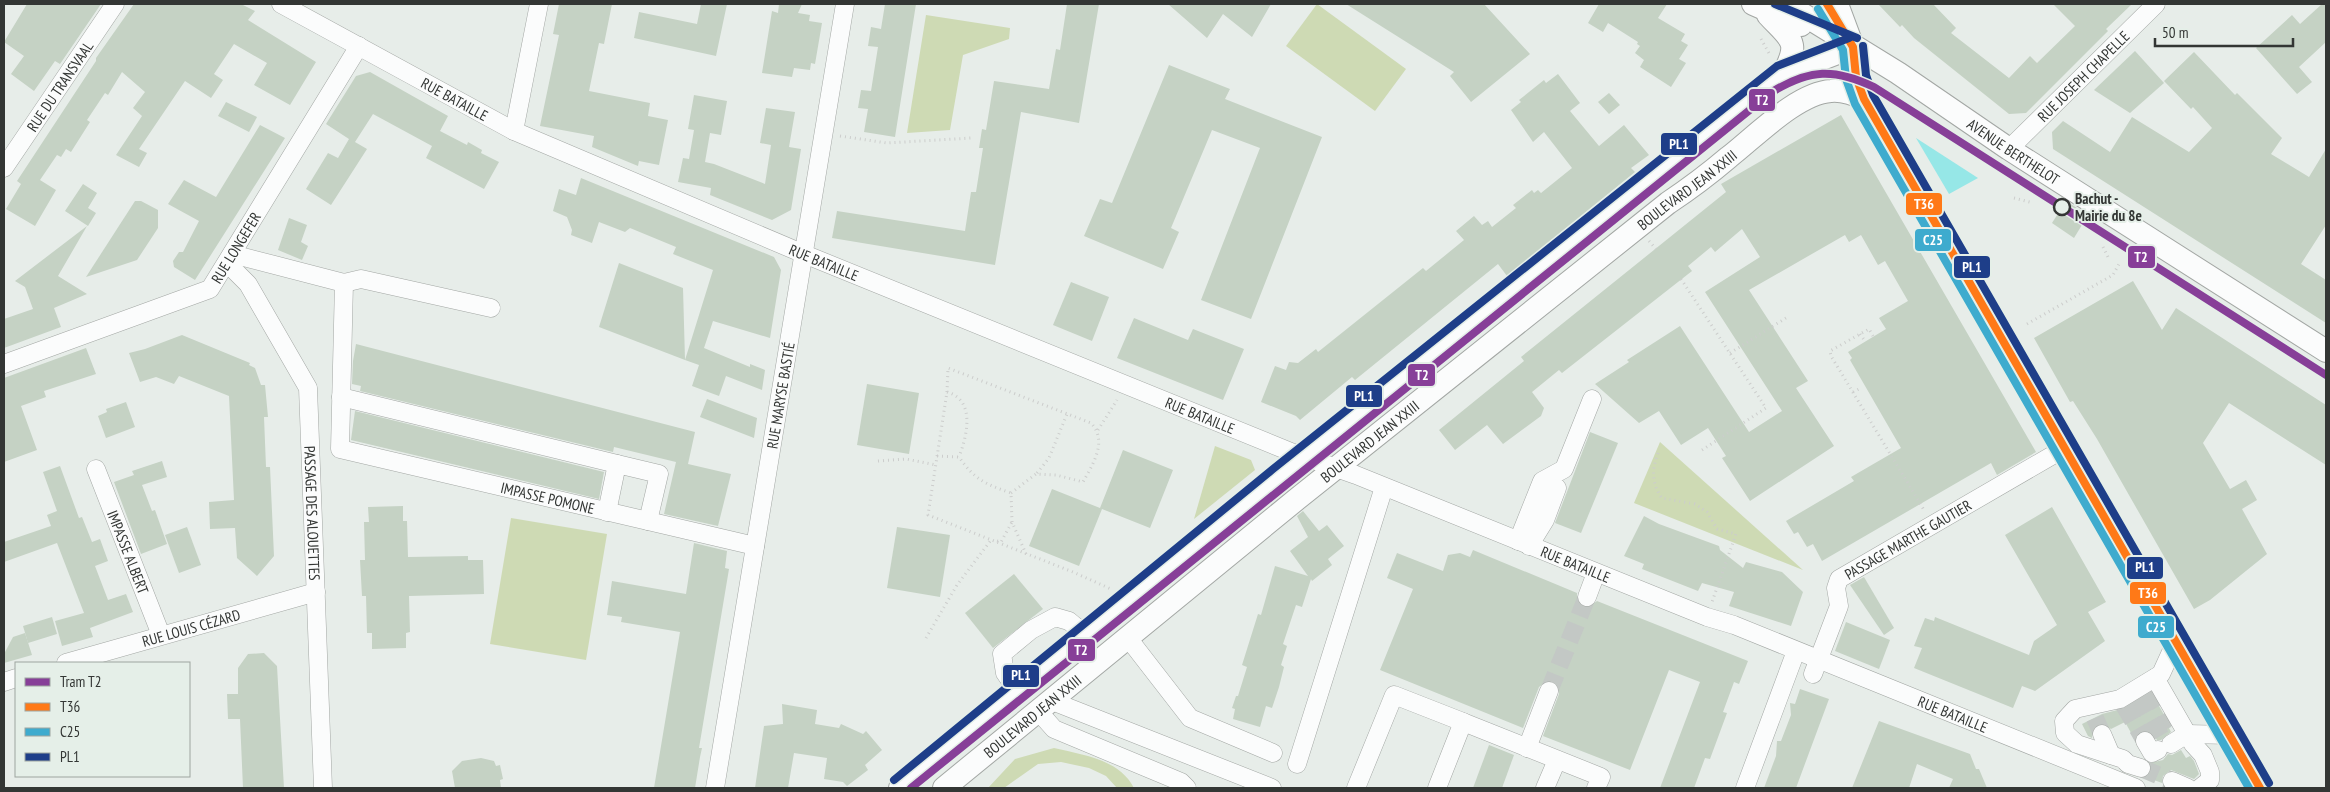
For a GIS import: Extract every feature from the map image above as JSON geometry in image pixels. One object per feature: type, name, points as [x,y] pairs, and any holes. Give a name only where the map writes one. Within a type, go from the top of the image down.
[{"type":"main road","points":[[1786,4],[1853,47]]},
{"type":"main road","points":[[1827,4],[1853,47]]},
{"type":"main road","points":[[1837,4],[1853,47],[1856,77],[1864,99],[2177,639],[2260,788]]},
{"type":"main road","points":[[1758,7],[1853,47]]},
{"type":"main road","name":"BOULEVARD JEAN XXIII","points":[[900,788],[1087,636],[1777,65],[1793,56],[1794,47],[1790,38],[1758,7]]},
{"type":"main road","name":"BOULEVARD JEAN XXIII","points":[[1777,65],[1853,47]]},
{"type":"main road","name":"BOULEVARD JEAN XXIII","points":[[944,788],[1336,468],[1668,203],[1695,185],[1801,101],[1853,47]]},
{"type":"main road","name":"AVENUE BERTHELOT","points":[[1853,47],[1898,73],[2009,148],[2326,351]]},
{"type":"main road","name":"BOULEVARD JEAN XXIII","points":[[1801,101],[1830,91],[1850,92],[1864,99]]},
{"type":"street","name":"RUE DU TRANSVAAL","points":[[4,168],[115,4]]},
{"type":"street","points":[[514,131],[539,4]]},
{"type":"street","name":"RUE MARYSE BASTIÉ","points":[[715,788],[845,4]]},
{"type":"street","name":"RUE JOSEPH CHAPELLE","points":[[2009,148],[2156,4]]},
{"type":"street","name":"RUE BATAILLE","points":[[288,6],[514,131],[804,254],[1523,544],[1707,617],[1734,625],[1796,651],[1816,667],[2129,785]]},
{"type":"street","name":"RUE LONGEFER","points":[[4,364],[210,289],[359,46]]},
{"type":"street","points":[[229,258],[344,284],[361,279],[491,308]]},
{"type":"street","name":"PASSAGE DES ALOUETTES","points":[[229,258],[248,284],[308,388],[323,788]]},
{"type":"street","points":[[344,284],[342,397],[659,474],[648,521]]},
{"type":"street","name":"IMPASSE POMONE","points":[[342,397],[340,449],[755,546]]},
{"type":"street","points":[[1523,544],[1542,482],[1564,469],[1592,399]]},
{"type":"street","name":"PASSAGE MARTHE GAUTIER","points":[[1816,667],[1839,606],[1836,588],[1839,579],[2065,448]]},
{"type":"street","points":[[607,512],[617,464]]},
{"type":"street","name":"IMPASSE ALBERT","points":[[96,469],[161,635]]},
{"type":"street","points":[[1297,764],[1384,487]]},
{"type":"street","points":[[1523,544],[1545,520],[1557,488]]},
{"type":"street","points":[[1586,597],[1596,572]]},
{"type":"street","name":"RUE LOUIS CÉZARD","points":[[69,662],[316,592]]},
{"type":"street","points":[[1018,692],[1004,673],[1002,654],[1031,630],[1055,617],[1069,621],[1087,636]]},
{"type":"street","points":[[1128,638],[1190,718],[1273,753]]},
{"type":"street","points":[[2095,719],[2138,692],[2161,674],[2177,639]]},
{"type":"street","points":[[1745,788],[1796,651]]},
{"type":"street","points":[[1527,748],[1549,691]]},
{"type":"street","points":[[2138,692],[2169,739],[2203,756],[2210,772],[2210,780],[2200,788]]},
{"type":"street","points":[[1356,788],[1394,695],[1601,777],[1596,788]]},
{"type":"street","points":[[1046,706],[1054,729],[1181,782],[1187,788]]},
{"type":"street","points":[[1046,706],[1272,788]]},
{"type":"street","points":[[2111,755],[2095,719],[2075,708],[2064,721],[2065,733],[2077,744],[2123,759],[2134,766],[2129,785]]},
{"type":"street","points":[[1437,788],[1463,722]]},
{"type":"street","points":[[2169,739],[2230,735]]},
{"type":"street","points":[[1546,788],[1557,760]]},
{"type":"path","points":[[1758,34],[1777,65]]},
{"type":"path","points":[[824,133],[887,143],[971,138]]},
{"type":"path","points":[[2014,198],[2033,203]]},
{"type":"path","points":[[2103,247],[2108,257]]},
{"type":"path","points":[[2027,324],[2112,275],[2119,264]]},
{"type":"path","points":[[1680,279],[1766,408],[1698,452]]},
{"type":"path","points":[[1730,353],[1786,318]]},
{"type":"path","points":[[1873,336],[1869,329],[1830,351],[1932,524]]},
{"type":"path","points":[[1860,334],[1865,341]]},
{"type":"path","points":[[1036,474],[1056,475],[1083,482],[1094,462],[1100,444],[1098,430],[1091,423],[948,368],[947,392],[928,515],[1106,586],[1129,601]]},
{"type":"path","points":[[1098,430],[1116,402],[1124,383]]},
{"type":"path","points":[[1853,392],[1861,388]]},
{"type":"path","points":[[947,392],[955,394],[962,402],[967,417],[964,443],[959,457]]},
{"type":"path","points":[[1011,493],[1036,474],[1049,458],[1067,414]]},
{"type":"path","points":[[1658,453],[1652,469],[1657,492],[1662,498],[1695,504],[1707,512],[1717,529],[1736,534],[1707,617]]},
{"type":"path","points":[[937,456],[959,457]]},
{"type":"path","points":[[959,457],[971,474],[990,486],[1011,493]]},
{"type":"path","points":[[878,461],[906,460],[936,465]]},
{"type":"path","points":[[1011,493],[1012,522],[1026,554]]},
{"type":"path","points":[[990,540],[1001,542],[1012,522]]},
{"type":"path","points":[[926,638],[957,585],[990,540]]},
{"type":"green space","points":[[1317,4],[1406,69],[1375,111],[1286,46]]},
{"type":"green space","points":[[926,15],[1010,28],[1009,39],[963,55],[950,130],[907,133]]},
{"type":"green space","points":[[1660,442],[1803,570],[1634,503]]},
{"type":"green space","points":[[1215,446],[1251,460],[1255,470],[1194,519]]},
{"type":"green space","points":[[511,518],[607,534],[586,660],[490,644]]},
{"type":"green space","points":[[1054,748],[1088,756],[1110,764],[1127,778],[1134,788],[1117,788],[1106,776],[1089,768],[1061,762],[1038,764],[1004,788],[988,788],[1015,759]]},
{"type":"water","points":[[1916,138],[1978,178],[1949,194]]},
{"type":"building","points":[[27,4],[101,4],[60,64],[55,61],[34,91],[11,74],[24,56],[4,42]]},
{"type":"building","points":[[134,4],[241,4],[255,11],[248,20],[316,62],[290,105],[254,85],[267,63],[234,44],[214,74],[223,80],[211,98],[185,81],[139,149],[147,153],[139,167],[116,155],[142,116],[133,108],[145,92],[122,72],[108,95],[105,93],[87,120],[90,122],[71,152],[66,149],[61,157],[57,155],[40,180],[56,190],[35,226],[6,209],[21,184],[17,181],[96,61],[96,58]]},
{"type":"building","points":[[559,4],[612,4],[604,44],[599,43],[589,91],[650,103],[648,116],[668,120],[659,165],[639,161],[638,166],[592,147],[594,136],[540,126],[559,35],[553,34]]},
{"type":"building","points":[[701,4],[727,4],[716,56],[634,38],[639,12],[697,24]]},
{"type":"building","points":[[779,4],[802,4],[798,13],[810,15],[809,21],[822,23],[815,64],[811,63],[810,70],[794,68],[792,77],[762,73],[772,11],[778,13]]},
{"type":"building","points":[[885,4],[916,4],[895,137],[864,132],[868,109],[858,108],[861,90],[871,91],[878,47],[868,46],[871,27],[881,29]]},
{"type":"building","points":[[1067,4],[1099,4],[1079,123],[1021,112],[995,265],[832,238],[837,211],[965,231],[971,192],[976,192],[983,148],[979,148],[982,129],[986,130],[994,81],[1049,89],[1056,49],[1060,50]]},
{"type":"building","points":[[1168,4],[1271,4],[1252,37],[1223,14],[1207,38]]},
{"type":"building","points":[[1346,4],[1484,4],[1530,54],[1471,102],[1450,76],[1454,72]]},
{"type":"building","points":[[1599,4],[1667,4],[1658,18],[1685,34],[1681,41],[1688,45],[1679,59],[1686,63],[1671,87],[1640,67],[1644,60],[1635,53],[1640,46],[1637,44],[1638,42],[1608,23],[1603,32],[1588,23]]},
{"type":"building","points":[[1878,4],[1933,4],[1956,28],[1951,33],[2009,78],[2030,56],[2037,63],[2075,26],[2053,4],[2132,4],[2106,29],[2108,31],[2026,113],[2009,114],[1914,38],[1902,25],[1900,27]]},
{"type":"building","points":[[2322,4],[2326,4],[2326,42],[2299,67],[2312,82],[2297,94],[2256,48],[2292,15],[2300,24]]},
{"type":"building","points":[[2135,51],[2164,83],[2130,113],[2094,90]]},
{"type":"building","points":[[2194,52],[2235,95],[2237,93],[2282,138],[2271,154],[2309,177],[2326,149],[2326,225],[2301,264],[2326,280],[2326,323],[2053,149],[2052,132],[2063,121],[2110,152],[2132,117],[2189,152],[2212,128],[2193,107],[2191,109],[2164,81]]},
{"type":"building","points":[[1169,65],[1230,89],[1225,99],[1322,137],[1251,319],[1201,300],[1260,148],[1212,130],[1171,228],[1179,232],[1163,269],[1084,236],[1100,199],[1112,203]]},
{"type":"building","points":[[370,72],[448,116],[440,131],[467,145],[468,142],[482,150],[481,153],[499,162],[484,189],[426,158],[432,146],[373,114],[355,142],[367,149],[331,205],[306,189],[328,153],[338,158],[349,139],[326,124],[356,76]]},
{"type":"building","points":[[1558,74],[1580,103],[1570,111],[1599,146],[1624,125],[1649,155],[1631,168],[1635,172],[1507,276],[1498,264],[1355,380],[1352,377],[1300,420],[1296,416],[1261,402],[1275,366],[1286,370],[1289,362],[1298,363],[1316,349],[1318,352],[1423,268],[1426,271],[1464,240],[1456,231],[1474,216],[1482,225],[1488,221],[1492,227],[1516,208],[1513,205],[1532,190],[1534,193],[1538,190],[1541,193],[1572,168],[1544,132],[1533,142],[1511,110],[1521,102],[1519,100],[1544,80],[1546,83]]},
{"type":"building","points":[[1609,93],[1620,105],[1609,114],[1598,102]]},
{"type":"building","points":[[694,95],[727,101],[721,135],[710,133],[705,162],[765,184],[771,145],[760,143],[766,108],[795,112],[789,147],[801,149],[791,210],[772,220],[710,195],[711,188],[678,182],[683,158],[689,159],[694,130],[688,129]]},
{"type":"building","points":[[226,102],[257,117],[249,132],[218,116]]},
{"type":"building","points":[[1841,115],[2036,452],[1997,475],[1991,463],[1822,561],[1813,544],[1807,547],[1798,532],[1794,534],[1786,521],[1854,481],[1851,477],[1901,448],[1850,360],[1852,358],[1848,352],[1886,329],[1879,318],[1908,301],[1885,261],[1878,265],[1861,235],[1849,242],[1845,235],[1749,290],[1808,381],[1796,388],[1834,446],[1750,501],[1722,458],[1726,456],[1708,428],[1681,445],[1659,411],[1639,423],[1595,384],[1629,362],[1627,360],[1680,326],[1749,432],[1782,411],[1705,292],[1760,257],[1742,229],[1715,252],[1711,247],[1688,266],[1692,271],[1562,373],[1559,370],[1532,392],[1544,408],[1541,416],[1503,444],[1487,425],[1455,450],[1439,430],[1524,361],[1521,357],[1726,192],[1721,184]]},
{"type":"building","points":[[260,125],[285,138],[195,280],[174,267],[173,261],[179,252],[183,252],[199,221],[168,204],[184,180],[216,197]]},
{"type":"building","points":[[581,178],[774,257],[781,270],[770,338],[713,321],[704,348],[750,367],[750,364],[765,370],[762,390],[726,376],[719,396],[692,386],[699,365],[685,360],[713,270],[673,254],[676,247],[630,228],[625,232],[599,222],[592,243],[571,235],[572,230],[567,217],[553,211],[559,189],[576,195]]},
{"type":"building","points":[[83,184],[97,193],[88,208],[96,213],[88,226],[65,211]]},
{"type":"building","points":[[135,201],[141,201],[158,210],[158,228],[137,260],[86,277]]},
{"type":"building","points":[[2066,201],[2088,215],[2074,238],[2052,223]]},
{"type":"building","points":[[289,218],[307,225],[301,242],[308,246],[302,260],[278,250]]},
{"type":"building","points":[[87,226],[58,276],[87,294],[54,308],[61,327],[4,348],[4,319],[33,309],[25,287],[15,281]]},
{"type":"building","points":[[619,263],[683,288],[685,360],[599,327]]},
{"type":"building","points":[[2133,281],[2162,330],[2176,308],[2326,405],[2326,465],[2229,403],[2203,443],[2230,489],[2246,480],[2257,500],[2242,509],[2267,554],[2210,600],[2194,609],[2097,439],[2073,401],[2070,402],[2034,338]]},
{"type":"building","points":[[1071,282],[1109,297],[1092,341],[1053,325]]},
{"type":"building","points":[[1134,318],[1188,340],[1193,329],[1244,349],[1223,400],[1117,358]]},
{"type":"building","points":[[182,335],[250,363],[249,365],[255,368],[261,385],[265,385],[268,417],[264,417],[266,467],[270,467],[274,556],[257,576],[237,558],[235,528],[210,529],[209,502],[234,500],[229,396],[179,376],[174,384],[156,377],[140,382],[129,353]]},
{"type":"building","points":[[356,344],[695,432],[688,464],[731,474],[718,526],[664,514],[676,462],[614,447],[613,452],[360,391],[361,386],[352,384]]},
{"type":"building","points":[[86,348],[96,374],[44,391],[46,397],[21,406],[37,450],[4,462],[4,378]]},
{"type":"building","points":[[867,384],[919,393],[909,454],[857,445]]},
{"type":"building","points":[[707,399],[757,418],[754,438],[700,417]]},
{"type":"building","points":[[126,402],[135,427],[106,438],[98,416],[107,412],[106,409]]},
{"type":"building","points":[[355,411],[604,472],[599,499],[351,440]]},
{"type":"building","points":[[1590,432],[1618,443],[1581,533],[1555,523]]},
{"type":"building","points":[[1123,450],[1173,470],[1150,528],[1102,509],[1079,566],[1029,546],[1052,489],[1100,508]]},
{"type":"building","points":[[162,461],[167,477],[142,485],[152,511],[155,510],[167,544],[141,554],[114,482],[134,475],[132,471]]},
{"type":"building","points":[[60,466],[79,518],[82,517],[92,542],[100,539],[108,561],[95,566],[108,600],[126,594],[133,612],[90,628],[93,637],[62,646],[55,621],[84,613],[57,543],[4,562],[4,542],[51,526],[47,515],[57,511],[43,472]]},
{"type":"building","points":[[403,506],[403,521],[407,521],[408,557],[468,556],[468,560],[483,560],[484,594],[409,596],[410,632],[406,633],[406,648],[372,649],[372,633],[367,633],[366,596],[362,596],[360,560],[365,560],[364,522],[369,522],[368,507]]},
{"type":"building","points":[[2052,507],[2106,602],[2088,612],[2105,641],[2035,691],[2022,686],[2013,708],[1914,668],[1922,648],[1914,646],[1925,618],[1934,621],[1935,617],[2029,655],[2034,641],[2057,625],[2005,535]]},
{"type":"building","points":[[1303,511],[1319,531],[1327,525],[1344,546],[1328,559],[1332,565],[1312,581],[1311,579],[1302,607],[1296,605],[1283,644],[1287,646],[1281,665],[1284,667],[1279,687],[1272,708],[1266,706],[1260,727],[1233,719],[1235,709],[1232,708],[1236,696],[1238,696],[1247,667],[1242,665],[1258,614],[1261,615],[1275,566],[1308,576],[1290,551],[1308,537],[1297,516]]},
{"type":"building","points":[[1644,516],[1659,524],[1719,546],[1720,550],[1743,568],[1746,562],[1782,572],[1803,592],[1791,626],[1729,606],[1734,592],[1702,583],[1698,591],[1642,569],[1644,564],[1624,556]]},
{"type":"building","points":[[187,527],[201,565],[179,573],[165,535]]},
{"type":"building","points":[[897,527],[950,535],[940,597],[887,588]]},
{"type":"building","points":[[694,543],[727,551],[725,568],[729,569],[699,748],[702,748],[695,788],[654,788],[680,632],[621,622],[622,617],[607,615],[612,581],[686,594]]},
{"type":"building","points":[[1473,550],[1577,593],[1577,599],[1583,607],[1589,607],[1597,601],[1748,661],[1739,684],[1734,682],[1723,712],[1727,713],[1710,759],[1705,758],[1694,788],[1660,788],[1700,682],[1669,670],[1630,770],[1543,736],[1559,694],[1559,689],[1553,681],[1547,681],[1539,687],[1523,728],[1380,670],[1413,589],[1387,578],[1397,553],[1443,571],[1448,555],[1460,553],[1470,557]]},
{"type":"building","points":[[1014,574],[1043,609],[993,648],[965,613]]},
{"type":"building","points":[[1864,577],[1894,628],[1884,635],[1850,585]]},
{"type":"building","points":[[52,617],[57,634],[28,643],[23,626]]},
{"type":"building","points":[[1846,622],[1890,640],[1879,669],[1835,651]]},
{"type":"building","points":[[25,633],[32,655],[4,663],[4,654],[13,637]]},
{"type":"building","points":[[264,653],[277,666],[284,788],[243,788],[240,719],[228,719],[227,694],[238,694],[238,668],[248,654]]},
{"type":"building","points":[[1800,689],[1829,699],[1796,788],[1764,788],[1776,756],[1777,741],[1781,741],[1791,715],[1790,703],[1795,704]]},
{"type":"building","points":[[2151,692],[2171,727],[2169,728],[2171,732],[2161,740],[2157,740],[2151,732],[2145,730],[2139,732],[2135,740],[2125,722],[2111,729],[2104,724],[2098,724],[2093,728],[2092,738],[2088,736],[2082,724],[2102,714],[2125,708]]},
{"type":"building","points":[[782,704],[817,710],[815,724],[839,728],[841,724],[863,734],[866,731],[882,750],[865,765],[868,770],[847,786],[843,782],[824,779],[827,758],[794,753],[788,788],[755,788],[764,726],[783,724]]},
{"type":"building","points":[[1879,721],[1970,754],[1987,788],[1949,788],[1953,779],[1917,764],[1909,788],[1852,788]]},
{"type":"building","points":[[1489,745],[1514,755],[1502,788],[1473,788]]},
{"type":"building","points":[[2181,750],[2186,758],[2190,756],[2194,761],[2199,774],[2194,779],[2171,770],[2163,776],[2162,783],[2146,777],[2151,771],[2150,763],[2163,760],[2168,754],[2172,755]]},
{"type":"building","points":[[481,758],[494,761],[496,766],[500,765],[503,779],[500,780],[501,788],[455,788],[452,771],[462,761]]},
{"type":"tunnel","points":[[1549,691],[1587,597]]},
{"type":"tunnel","points":[[2151,690],[2172,726]]},
{"type":"tunnel","points":[[2138,697],[2166,746]]},
{"type":"tunnel","points":[[2124,705],[2145,741]]},
{"type":"tunnel","points":[[2095,718],[2102,734]]},
{"type":"tunnel","points":[[2141,768],[2172,781]]},
{"type":"tram line","name":"T2","points":[[911,788],[1772,92],[1786,84],[1810,75],[1834,74],[1874,87],[2326,375]]},
{"type":"transit line","name":"PL1","points":[[1775,4],[1857,38]]},
{"type":"transit line","name":"T36","points":[[1827,4],[1853,47],[1856,77],[1864,99],[2260,788]]},
{"type":"transit line","name":"C25","points":[[1818,9],[1843,50],[1846,79],[1855,104],[2249,788]]},
{"type":"transit line","name":"PL1","points":[[894,780],[1273,469],[1777,66],[1849,38]]},
{"type":"transit line","name":"PL1","points":[[1863,46],[1866,75],[1873,95],[2269,783]]},
{"type":"place","name":"Bachut - Mairie du 8e","points":[[2062,207]]}]
